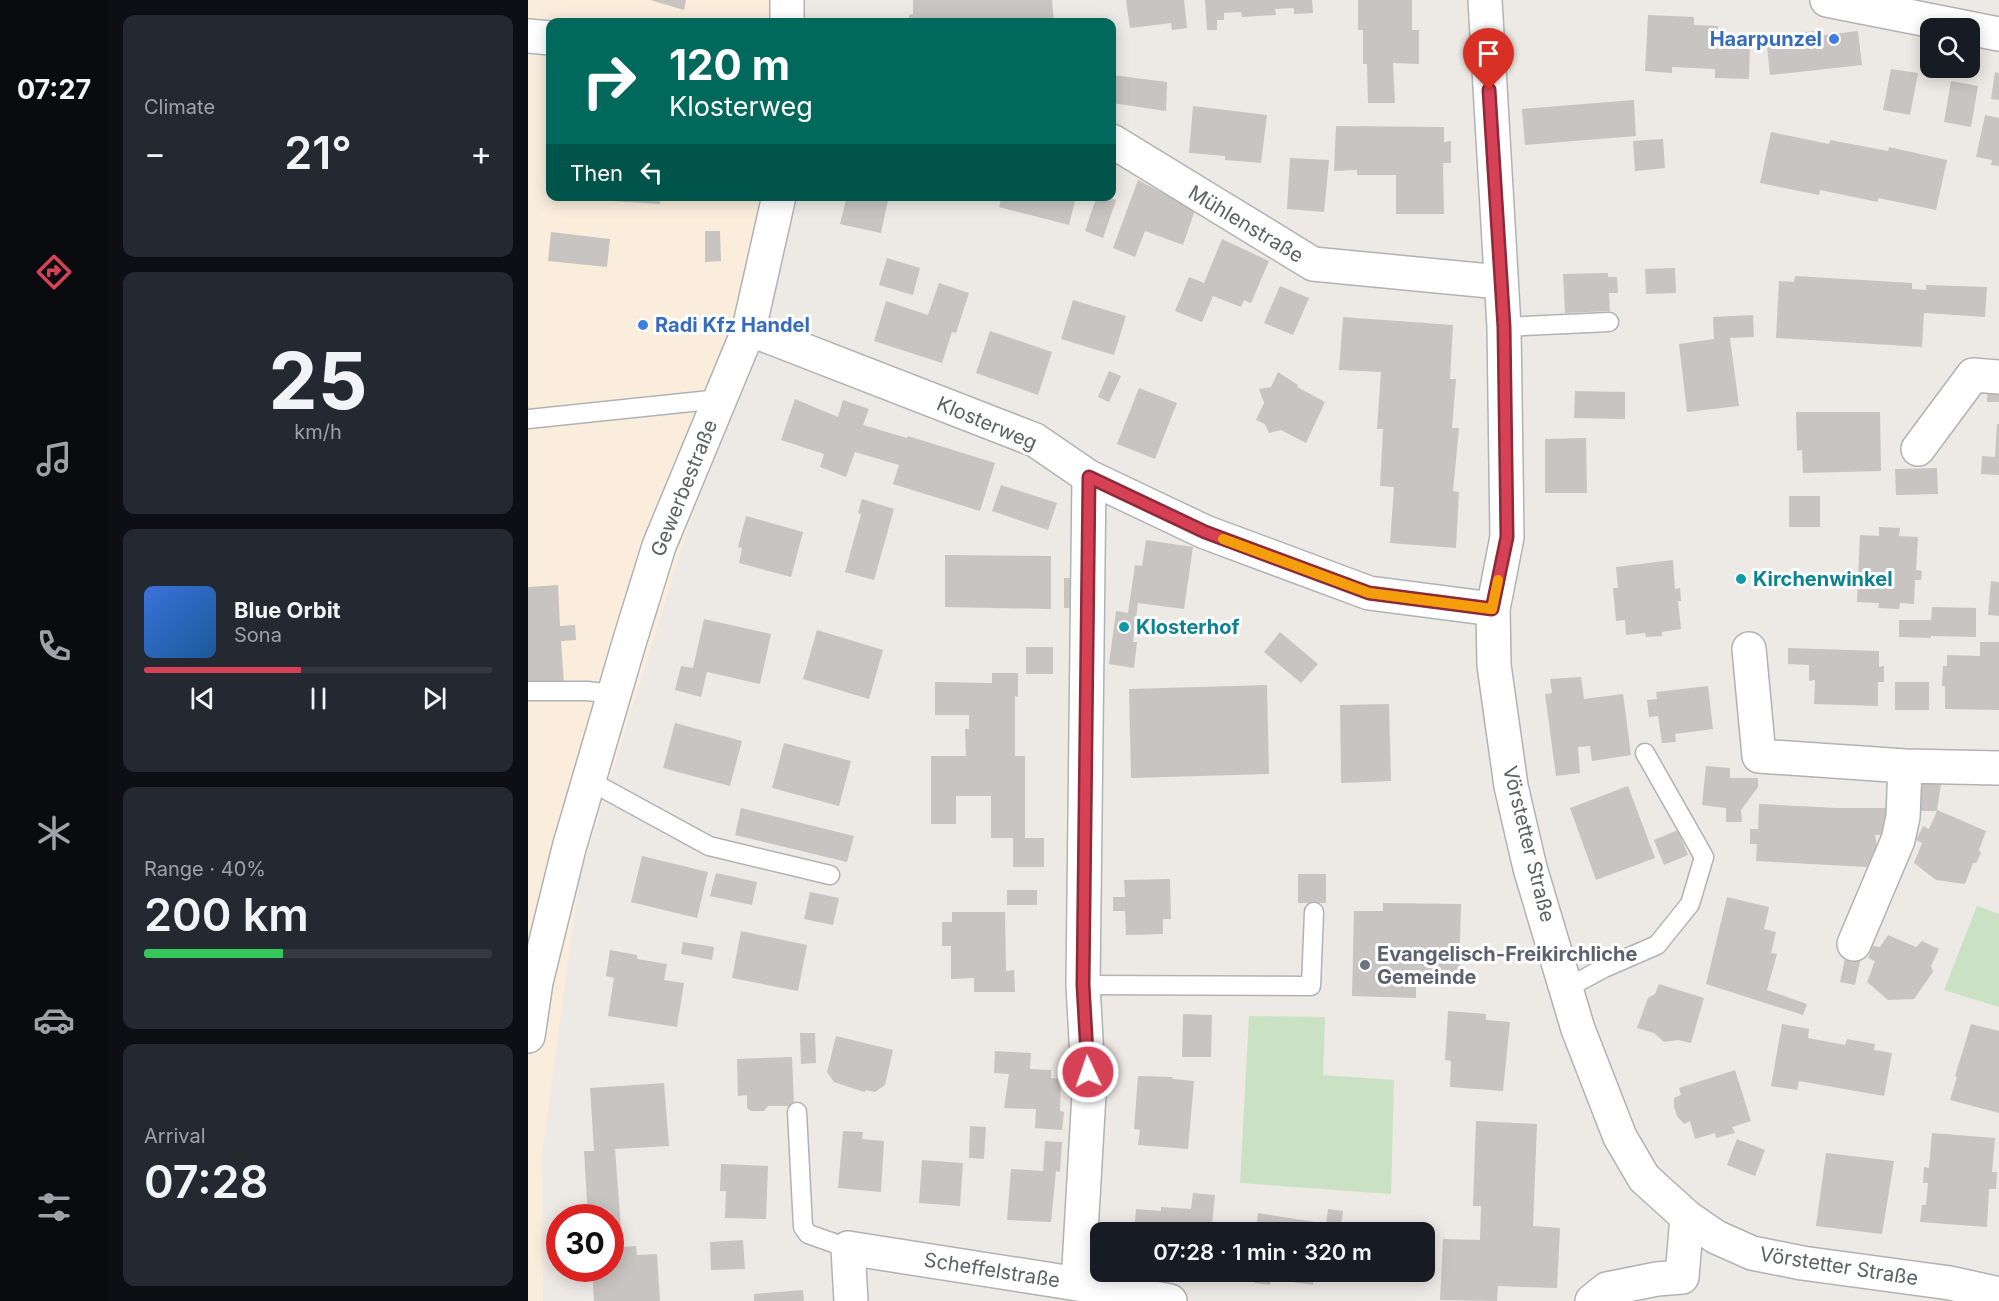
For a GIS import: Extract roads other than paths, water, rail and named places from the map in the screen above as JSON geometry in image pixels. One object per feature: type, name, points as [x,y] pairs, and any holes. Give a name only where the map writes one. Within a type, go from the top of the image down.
[{"type":"street","points":[[787,0],[788,18]]},
{"type":"street","name":"Vörstetter Straße","points":[[1485,0],[1504,327],[1507,537],[1492,609],[1494,665],[1511,786],[1530,868],[1578,1029],[1620,1137],[1644,1178],[1687,1217],[1716,1237],[1752,1253],[1948,1292],[1999,1294]]},
{"type":"street","points":[[1827,0],[1999,34]]},
{"type":"street","points":[[528,36],[546,38]]},
{"type":"street","name":"Mühlenstraße","points":[[1116,143],[1313,264],[1500,282]]},
{"type":"street","name":"Gewerbestraße","points":[[528,1036],[536,982],[569,848],[659,546],[749,329],[778,201]]},
{"type":"street","name":"Klosterweg","points":[[749,329],[1035,440],[1089,477],[1205,532],[1369,593],[1492,609]]},
{"type":"street","points":[[1918,449],[1973,375],[1999,377]]},
{"type":"street","points":[[1078,1284],[1089,1094],[1083,985],[1089,477]]},
{"type":"street","points":[[1749,649],[1759,756],[1905,766],[1999,768]]},
{"type":"street","points":[[1854,944],[1898,840],[1903,817],[1905,766]]},
{"type":"street","points":[[1684,1289],[1687,1217]]},
{"type":"street","points":[[1684,1289],[1716,1237]]},
{"type":"street","points":[[848,1248],[851,1301]]},
{"type":"street","name":"Scheffelstraße","points":[[848,1248],[1078,1284],[1170,1301]]},
{"type":"street","points":[[1592,1301],[1607,1289],[1657,1279],[1684,1289]]},
{"type":"lane","points":[[1504,327],[1609,322]]},
{"type":"lane","points":[[528,419],[720,399]]},
{"type":"lane","points":[[528,691],[587,691],[615,694]]},
{"type":"lane","points":[[1567,988],[1604,968],[1657,945],[1690,904],[1704,857],[1645,753]]},
{"type":"lane","points":[[590,781],[709,846],[830,875]]},
{"type":"lane","points":[[1083,985],[1311,986],[1314,912]]},
{"type":"lane","name":"Scheffelstraße","points":[[798,1112],[803,1227],[808,1234],[848,1248]]},
{"type":"place","name":"Haarpunzel","points":[[1834,39]]},
{"type":"place","name":"Radi Kfz Handel","points":[[643,325]]},
{"type":"place","name":"Kirchenwinkel","points":[[1741,579]]},
{"type":"place","name":"Klosterhof","points":[[1124,627]]},
{"type":"place","name":"Evangelisch-Freikirchliche Gemeinde","points":[[1365,965]]}]
